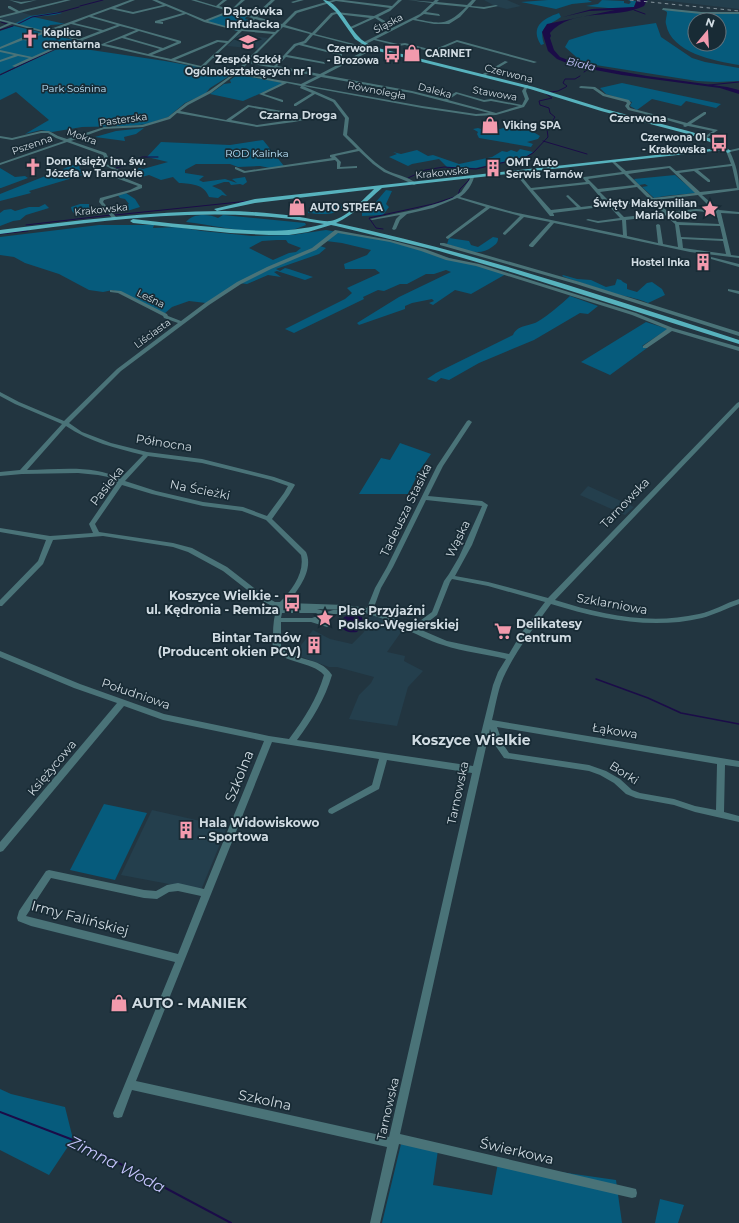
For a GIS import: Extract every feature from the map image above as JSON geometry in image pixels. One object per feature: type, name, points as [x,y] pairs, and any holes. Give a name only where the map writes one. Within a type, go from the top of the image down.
[{"type":"main road","name":"Czerwona","points":[[326,1],[357,40],[372,48],[527,86],[679,130],[705,138],[724,150]]},
{"type":"main road","name":"Krakowska","points":[[0,231],[114,217],[204,211],[221,209],[242,203],[724,150]]},
{"type":"main road","name":"Krakowska","points":[[362,189],[373,193],[393,186]]},
{"type":"main road","name":"Krakowska","points":[[373,193],[383,187]]},
{"type":"main road","points":[[90,221],[126,221],[266,234],[289,233],[319,227],[345,217],[373,193]]},
{"type":"main road","points":[[242,203],[239,206],[240,208],[322,219],[377,231],[546,277],[739,338]]},
{"type":"main road","points":[[204,211],[255,211]]},
{"type":"main road","points":[[174,225],[168,221],[172,216],[210,213]]},
{"type":"main road","points":[[90,221],[210,213],[287,217],[320,221],[365,230],[543,279],[739,342]]},
{"type":"main road","name":"Krakowska","points":[[0,231],[90,221]]},
{"type":"street","points":[[11,0],[21,3],[35,0]]},
{"type":"street","points":[[0,16],[68,0]]},
{"type":"street","points":[[0,50],[29,36],[32,37],[133,0]]},
{"type":"street","points":[[154,0],[205,21],[240,30],[275,33]]},
{"type":"street","points":[[194,0],[203,0]]},
{"type":"street","points":[[194,0],[312,34],[357,46],[372,48]]},
{"type":"street","points":[[216,7],[224,0]]},
{"type":"street","points":[[205,21],[231,11],[244,0]]},
{"type":"street","points":[[202,67],[273,0]]},
{"type":"street","points":[[293,2],[302,0]]},
{"type":"street","points":[[336,0],[392,7]]},
{"type":"street","name":"Pasterska","points":[[69,140],[104,128],[136,126],[163,121],[169,118],[187,104],[210,92],[236,73],[282,25],[298,11],[326,1],[336,0]]},
{"type":"street","points":[[349,29],[375,17],[392,7],[400,0]]},
{"type":"street","points":[[410,0],[436,1],[484,8],[496,6]]},
{"type":"street","points":[[413,19],[444,25],[455,20],[474,0]]},
{"type":"street","name":"Śląska","points":[[357,46],[364,44],[424,13],[436,1]]},
{"type":"street","points":[[111,8],[133,13],[166,5]]},
{"type":"street","points":[[9,7],[18,12]]},
{"type":"street","points":[[663,9],[701,13],[739,13]]},
{"type":"street","points":[[162,23],[156,22],[186,13]]},
{"type":"street","points":[[275,67],[295,45],[305,42],[328,17],[336,13],[375,17],[382,21]]},
{"type":"street","points":[[424,13],[439,15]]},
{"type":"street","points":[[89,16],[180,42],[148,55]]},
{"type":"street","points":[[0,20],[10,24],[78,40],[202,67],[302,85],[372,48]]},
{"type":"street","points":[[71,23],[102,31]]},
{"type":"street","points":[[0,28],[10,24]]},
{"type":"street","points":[[78,40],[120,25]]},
{"type":"street","points":[[100,45],[140,30]]},
{"type":"street","points":[[0,50],[35,38],[32,37]]},
{"type":"street","points":[[122,37],[163,49]]},
{"type":"street","points":[[23,39],[29,40]]},
{"type":"street","points":[[374,39],[398,45],[405,44],[460,58]]},
{"type":"street","points":[[172,60],[218,41],[228,42]]},
{"type":"street","points":[[433,51],[457,41],[535,62]]},
{"type":"street","points":[[300,44],[341,55]]},
{"type":"street","points":[[11,66],[60,46]]},
{"type":"street","points":[[0,50],[33,58]]},
{"type":"street","points":[[0,62],[17,55]]},
{"type":"street","points":[[285,56],[324,63]]},
{"type":"street","name":"Daleka","points":[[212,57],[247,61],[320,76],[407,91],[496,114],[515,110],[522,106]]},
{"type":"street","points":[[0,62],[5,64]]},
{"type":"street","points":[[483,75],[506,62]]},
{"type":"street","points":[[282,101],[261,94],[287,82]]},
{"type":"street","points":[[302,85],[302,88],[334,101],[347,118],[345,135],[384,171],[410,180],[414,184]]},
{"type":"street","name":"Równoległa","points":[[302,85],[471,115],[496,114]]},
{"type":"street","points":[[522,106],[527,98],[524,91],[527,86]]},
{"type":"street","points":[[581,87],[594,88],[604,95],[628,101],[629,103],[627,108],[716,130],[705,138]]},
{"type":"street","points":[[295,105],[314,93]]},
{"type":"street","name":"Stawowa","points":[[444,101],[456,94],[484,101],[491,100],[522,106]]},
{"type":"street","points":[[227,122],[248,106],[292,114],[294,121]]},
{"type":"street","points":[[176,112],[257,126],[318,117]]},
{"type":"street","points":[[679,130],[705,113]]},
{"type":"street","points":[[639,119],[650,114]]},
{"type":"street","name":"Mokra","points":[[0,137],[12,139],[45,131],[105,154],[106,157],[102,163],[118,171],[114,176],[140,185],[139,188],[131,191],[118,193],[102,199],[101,202],[114,217]]},
{"type":"street","name":"Pszenna","points":[[0,164],[69,140]]},
{"type":"street","name":"Krakowska","points":[[724,150],[739,148]]},
{"type":"street","points":[[356,167],[338,168],[339,162],[331,156],[361,149]]},
{"type":"street","points":[[549,212],[739,189],[732,159],[724,150]]},
{"type":"street","points":[[236,168],[244,172],[336,159]]},
{"type":"street","points":[[613,161],[676,223],[681,248]]},
{"type":"street","points":[[675,172],[733,165]]},
{"type":"street","points":[[625,237],[624,219],[585,178],[670,167],[718,212],[729,256]]},
{"type":"street","points":[[695,170],[708,181]]},
{"type":"street","points":[[516,172],[549,212],[554,222]]},
{"type":"street","points":[[372,219],[440,204],[457,197],[463,193],[472,177]]},
{"type":"street","points":[[530,189],[589,183]]},
{"type":"street","points":[[596,190],[639,186]]},
{"type":"street","points":[[568,196],[580,208]]},
{"type":"street","points":[[457,197],[488,208],[706,254],[706,256],[717,258],[739,266]]},
{"type":"street","points":[[448,238],[488,208]]},
{"type":"street","points":[[588,220],[598,222],[696,210],[739,213]]},
{"type":"street","points":[[394,229],[398,219],[407,212]]},
{"type":"street","points":[[505,234],[523,215]]},
{"type":"street","points":[[531,246],[554,222]]},
{"type":"street","points":[[676,223],[722,225]]},
{"type":"street","points":[[658,225],[661,244]]},
{"type":"street","name":"Liściasta","points":[[22,472],[65,423],[119,370],[239,283],[268,268],[314,250],[337,231],[390,241],[448,259],[477,265],[634,314],[671,329]]},
{"type":"street","points":[[680,238],[725,240]]},
{"type":"street","points":[[442,244],[578,283],[739,334]]},
{"type":"street","points":[[717,258],[729,256],[739,257]]},
{"type":"street","points":[[730,290],[739,293]]},
{"type":"street","name":"Leśna","points":[[112,291],[119,292],[166,317],[182,323]]},
{"type":"street","points":[[645,347],[671,329],[739,349]]},
{"type":"street","name":"Północna","points":[[0,394],[16,403],[65,423],[80,433],[98,440],[147,454],[202,461],[272,478],[292,485],[268,519]]},
{"type":"street","name":"Tarnowska","points":[[376,1223],[476,770],[490,723],[497,685],[510,657],[549,602],[739,404]]},
{"type":"street","name":"Tadeusza Stasika","points":[[369,611],[378,588],[440,466],[469,422]]},
{"type":"street","name":"Pasieka","points":[[97,534],[92,524],[121,482],[147,454]]},
{"type":"street","points":[[0,474],[22,472]]},
{"type":"street","name":"Na Ścieżki","points":[[22,472],[98,473],[110,476],[121,482],[154,493],[203,504],[243,509],[268,519],[304,554],[306,559],[305,568],[296,586],[281,608]]},
{"type":"street","name":"Wąska","points":[[413,630],[435,613],[447,581],[451,578],[485,505],[475,502],[424,498]]},
{"type":"street","points":[[0,530],[50,538],[97,534],[145,540],[190,550],[225,569],[269,602],[281,608],[316,611],[326,614]]},
{"type":"street","points":[[0,604],[41,562],[50,538]]},
{"type":"street","name":"Szklarniowa","points":[[451,578],[497,586],[526,593],[549,602],[621,619],[664,622],[706,614],[739,601]]},
{"type":"street","points":[[281,608],[345,607],[369,611],[453,646],[510,657]]},
{"type":"street","points":[[281,608],[279,611],[276,644],[278,649],[284,654],[321,667],[328,675],[320,696],[302,728],[291,742]]},
{"type":"street","points":[[281,620],[292,620],[299,623],[313,620],[332,612],[356,613]]},
{"type":"street","points":[[313,620],[326,627]]},
{"type":"street","name":"Południowa","points":[[0,654],[122,703],[163,717],[269,739]]},
{"type":"street","name":"Księżycowa","points":[[0,848],[122,703]]},
{"type":"street","name":"Łąkowa","points":[[490,723],[739,764]]},
{"type":"street","name":"Borki","points":[[490,723],[500,749],[508,756],[590,768],[603,772],[617,781],[629,792],[639,796],[674,802],[739,819]]},
{"type":"street","points":[[269,739],[476,770]]},
{"type":"street","name":"Szkolna","points":[[118,1113],[269,739]]},
{"type":"street","points":[[332,811],[376,787],[384,756]]},
{"type":"street","points":[[720,815],[721,761]]},
{"type":"street","name":"Irmy Falińskiej","points":[[181,959],[31,922],[21,918],[22,914],[48,874],[144,894],[157,895],[167,889],[178,887],[207,894]]},
{"type":"street","name":"Szkolna","points":[[130,1085],[394,1140]]},
{"type":"street","name":"Świerkowa","points":[[394,1140],[632,1193]]},
{"type":"shaded area","points":[[484,0],[507,0],[521,6],[507,9],[495,6]]},
{"type":"shaded area","points":[[637,0],[647,0],[644,6],[633,10],[583,17],[615,10],[589,11],[563,17],[592,9],[634,7]]},
{"type":"shaded area","points":[[661,0],[739,0],[739,9]]},
{"type":"shaded area","points":[[20,12],[34,16],[15,24],[0,18],[0,17]]},
{"type":"shaded area","points":[[581,17],[559,25],[550,33],[554,50],[560,57],[579,64],[647,76],[727,87],[739,90],[739,94],[720,88],[622,75],[574,66],[557,59],[548,51],[542,32],[547,24]]},
{"type":"shaded area","name":"Zespół Szkół Ogólnokształcących nr 1","points":[[239,35],[268,38],[258,49],[227,46]]},
{"type":"shaded area","points":[[588,486],[634,507],[625,515],[580,495]]},
{"type":"shaded area","points":[[370,613],[404,628],[387,652],[405,656],[404,661],[423,671],[408,687],[397,726],[349,719],[359,695],[371,683],[374,677],[337,667],[329,667],[294,654],[313,630],[330,639],[352,644],[364,632]]},
{"type":"shaded area","points":[[352,614],[362,617],[363,624],[357,632],[347,632],[340,625],[344,617]]},
{"type":"shaded area","points":[[152,810],[227,827],[201,890],[121,875]]},
{"type":"green space","points":[[588,0],[592,2],[572,4],[556,9],[521,2]]},
{"type":"green space","points":[[602,0],[624,1],[624,3],[629,4],[631,2],[628,0],[636,1],[634,7],[619,9],[586,6],[598,4]]},
{"type":"green space","points":[[664,10],[702,12],[687,12],[687,50],[676,42],[670,34],[666,23],[667,12]]},
{"type":"green space","points":[[231,11],[251,17],[246,17],[245,19],[249,20],[237,31],[207,21]]},
{"type":"green space","points":[[59,12],[62,13],[34,17],[65,24],[50,25],[48,28],[49,29],[44,32],[14,24],[30,16]]},
{"type":"green space","points":[[559,13],[561,17],[549,24],[544,29],[542,33],[544,44],[541,45],[538,39],[537,29],[547,18]]},
{"type":"green space","points":[[727,13],[739,14],[739,65],[718,61],[691,52],[727,52]]},
{"type":"green space","points":[[656,23],[661,37],[692,58],[705,62],[739,68],[739,81],[697,81],[583,63],[565,47],[569,40],[595,32]]},
{"type":"green space","points":[[14,26],[74,40],[0,74],[0,31]]},
{"type":"green space","name":"Park Sośnina","points":[[64,46],[165,61],[230,73],[228,75],[231,75],[210,88],[205,94],[185,103],[168,117],[147,124],[130,126],[82,127],[52,132],[41,130],[25,134],[49,120],[16,92],[0,100],[0,75]]},
{"type":"green space","points":[[237,75],[284,83],[243,101],[210,94],[224,84],[231,83],[230,80]]},
{"type":"green space","points":[[622,83],[721,104],[716,108],[686,101],[681,106],[652,99],[637,110],[630,106],[632,102],[606,94],[600,88]]},
{"type":"green space","points":[[513,125],[530,130],[540,136],[538,139],[527,142],[533,144],[531,147],[479,138],[477,134],[478,132],[473,129],[478,128],[490,132]]},
{"type":"green space","points":[[144,128],[136,134],[124,137],[125,141],[95,137],[116,131]]},
{"type":"green space","name":"ROD Kalinka","points":[[263,140],[284,166],[270,168],[260,166],[238,167],[230,164],[196,164],[185,170],[185,173],[204,176],[199,180],[203,182],[225,179],[237,183],[232,179],[245,177],[247,182],[243,185],[231,185],[229,182],[224,182],[212,186],[221,190],[227,196],[222,195],[218,198],[209,197],[201,187],[193,184],[179,183],[173,177],[161,180],[149,175],[142,177],[134,173],[139,168],[143,169],[168,162],[147,157],[161,142],[230,145]]},
{"type":"green space","points":[[520,149],[533,152],[526,157],[476,168],[447,167],[439,159],[408,166],[389,157],[397,154],[393,152],[401,154],[417,150],[428,156],[433,155],[459,164],[492,157],[502,151],[507,152],[511,150],[517,152]]},
{"type":"green space","points":[[73,165],[81,166],[79,168],[83,172],[78,174],[86,174],[29,191],[31,193],[0,201],[0,194]]},
{"type":"green space","points":[[0,168],[15,177],[25,176],[28,178],[0,188]]},
{"type":"green space","points":[[675,175],[696,193],[654,198],[642,187],[648,186],[645,184],[639,185],[634,179]]},
{"type":"green space","points":[[386,190],[392,191],[386,204],[389,207],[383,215],[362,216],[362,212],[375,203]]},
{"type":"green space","points":[[126,193],[135,199],[140,207],[127,211],[115,211],[115,208],[129,204],[125,199],[120,198],[117,194]]},
{"type":"green space","points":[[45,204],[49,208],[26,215],[20,220],[0,226],[0,213],[4,210],[11,209],[15,211],[29,207],[39,207]]},
{"type":"green space","points":[[80,204],[89,204],[89,207],[94,210],[80,216],[74,214],[71,207]]},
{"type":"green space","points":[[337,204],[344,205],[341,209],[332,213],[308,213],[308,211],[313,208],[309,206],[317,205],[329,208]]},
{"type":"green space","points":[[201,215],[218,218],[223,215],[305,223],[306,225],[292,230],[262,232],[186,222],[193,217]]},
{"type":"green space","points":[[99,225],[154,225],[153,228],[178,227],[252,236],[292,235],[326,230],[389,241],[506,274],[471,294],[455,290],[433,305],[429,303],[434,301],[432,299],[412,303],[405,306],[405,309],[359,325],[357,323],[399,297],[451,272],[446,270],[434,274],[426,274],[407,284],[400,284],[384,291],[378,290],[363,297],[364,299],[294,333],[285,329],[345,299],[352,293],[347,288],[380,273],[375,269],[345,269],[344,264],[367,255],[371,250],[326,241],[320,246],[326,248],[319,254],[276,269],[280,271],[285,268],[313,277],[305,280],[277,271],[274,272],[281,277],[268,275],[247,284],[238,283],[206,303],[189,301],[172,307],[164,314],[113,290],[103,292],[89,290],[59,274],[25,263],[14,257],[0,255],[0,237]],"holes":[[[286,240],[288,243],[301,248],[296,252],[289,253],[273,260],[249,248],[262,241]]]},
{"type":"green space","points":[[493,237],[498,238],[498,241],[492,247],[481,252],[464,250],[447,244],[449,238],[469,241],[471,245],[478,247]]},
{"type":"green space","points":[[562,276],[577,279],[591,280],[606,287],[615,285],[617,279],[627,284],[627,289],[637,292],[647,283],[652,282],[662,289],[665,295],[648,303],[635,298],[612,293],[567,278]]},
{"type":"green space","points":[[570,296],[598,306],[588,314],[580,313],[534,340],[479,363],[449,380],[441,378],[436,382],[427,379],[436,373],[513,335],[517,329],[537,322]]},
{"type":"green space","points":[[646,322],[668,329],[642,346],[647,348],[610,375],[581,362]]},
{"type":"green space","points":[[400,443],[431,454],[420,470],[408,494],[359,494],[381,458],[390,460]]},
{"type":"green space","points":[[104,804],[147,813],[115,880],[70,870]]},
{"type":"green space","points":[[0,1089],[11,1094],[65,1107],[73,1139],[49,1175],[0,1150]]},
{"type":"green space","points":[[401,1144],[438,1150],[433,1185],[492,1195],[498,1163],[616,1180],[622,1223],[382,1223]]},
{"type":"green space","points":[[660,1199],[684,1205],[678,1223],[655,1223]]},
{"type":"waterway","points":[[80,6],[103,0]]},
{"type":"waterway","points":[[18,24],[32,17],[57,13],[79,7]]},
{"type":"waterway","points":[[634,10],[645,14]]},
{"type":"waterway","points":[[1,22],[7,24]]},
{"type":"waterway","points":[[0,30],[13,26]]},
{"type":"waterway","points":[[65,44],[74,40]]},
{"type":"waterway","points":[[0,75],[55,49]]},
{"type":"waterway","name":"Biała","points":[[584,72],[590,68]]},
{"type":"waterway","points":[[544,141],[548,137],[547,129],[555,117],[550,113],[549,108],[540,105],[539,101],[552,98],[545,93],[558,91],[566,87],[567,86],[563,83],[565,79],[575,79],[580,76]]},
{"type":"waterway","points":[[709,85],[739,82]]},
{"type":"waterway","points":[[408,178],[425,170],[444,167],[476,169],[526,157],[533,153],[544,141]]},
{"type":"waterway","points":[[544,141],[587,154]]},
{"type":"waterway","points":[[125,165],[142,157],[158,157]]},
{"type":"waterway","points":[[116,168],[124,166]]},
{"type":"waterway","points":[[459,168],[464,177]]},
{"type":"waterway","points":[[458,195],[460,189],[469,180],[468,179]]},
{"type":"waterway","points":[[383,229],[376,228],[369,218],[433,204],[454,197]]},
{"type":"waterway","points":[[115,215],[249,201]]},
{"type":"waterway","points":[[26,225],[111,215]]},
{"type":"waterway","points":[[0,234],[28,231]]},
{"type":"waterway","points":[[596,679],[648,698],[681,713],[739,724]]},
{"type":"waterway","name":"Zimna Woda","points":[[0,1112],[81,1143],[231,1223]]},
{"type":"railway","points":[[630,0],[739,11]]},
{"type":"place","name":"Kaplica cmentarna","points":[[30,38]]},
{"type":"place","name":"Zespół Szkół Ogólnokształcących nr 1","points":[[248,42]]},
{"type":"place","name":"CARINET","points":[[412,53]]},
{"type":"place","name":"Czerwona - Brozowa","points":[[392,54]]},
{"type":"place","name":"Viking SPA","points":[[490,125]]},
{"type":"place","name":"Czerwona 01 - Krakowska","points":[[719,143]]},
{"type":"place","name":"Dom Księży im. św. Józefa w Tarnowie","points":[[33,167]]},
{"type":"place","name":"OMT Auto Serwis Tarnów","points":[[493,168]]},
{"type":"place","name":"AUTO STREFA","points":[[297,207]]},
{"type":"place","name":"Święty Maksymilian Maria Kolbe","points":[[710,209]]},
{"type":"place","name":"Hostel Inka","points":[[703,262]]},
{"type":"place","name":"Koszyce Wielkie - ul. Kędronia - Remiza","points":[[292,603]]},
{"type":"place","name":"Plac Przyjaźni Polsko-Węgierskiej","points":[[325,618]]},
{"type":"place","name":"Delikatesy Centrum","points":[[503,631]]},
{"type":"place","name":"Bintar Tarnów (Producent okien PCV)","points":[[314,645]]},
{"type":"place","name":"Hala Widowiskowo – Sportowa","points":[[186,830]]},
{"type":"place","name":"AUTO - MANIEK","points":[[119,1003]]},
{"type":"district","name":"Dąbrówka Infułacka","points":[[253,17]]},
{"type":"district","name":"Czarna Droga","points":[[298,115]]},
{"type":"district","name":"Czerwona","points":[[638,118]]},
{"type":"district","name":"Koszyce Wielkie","points":[[471,740]]}]
